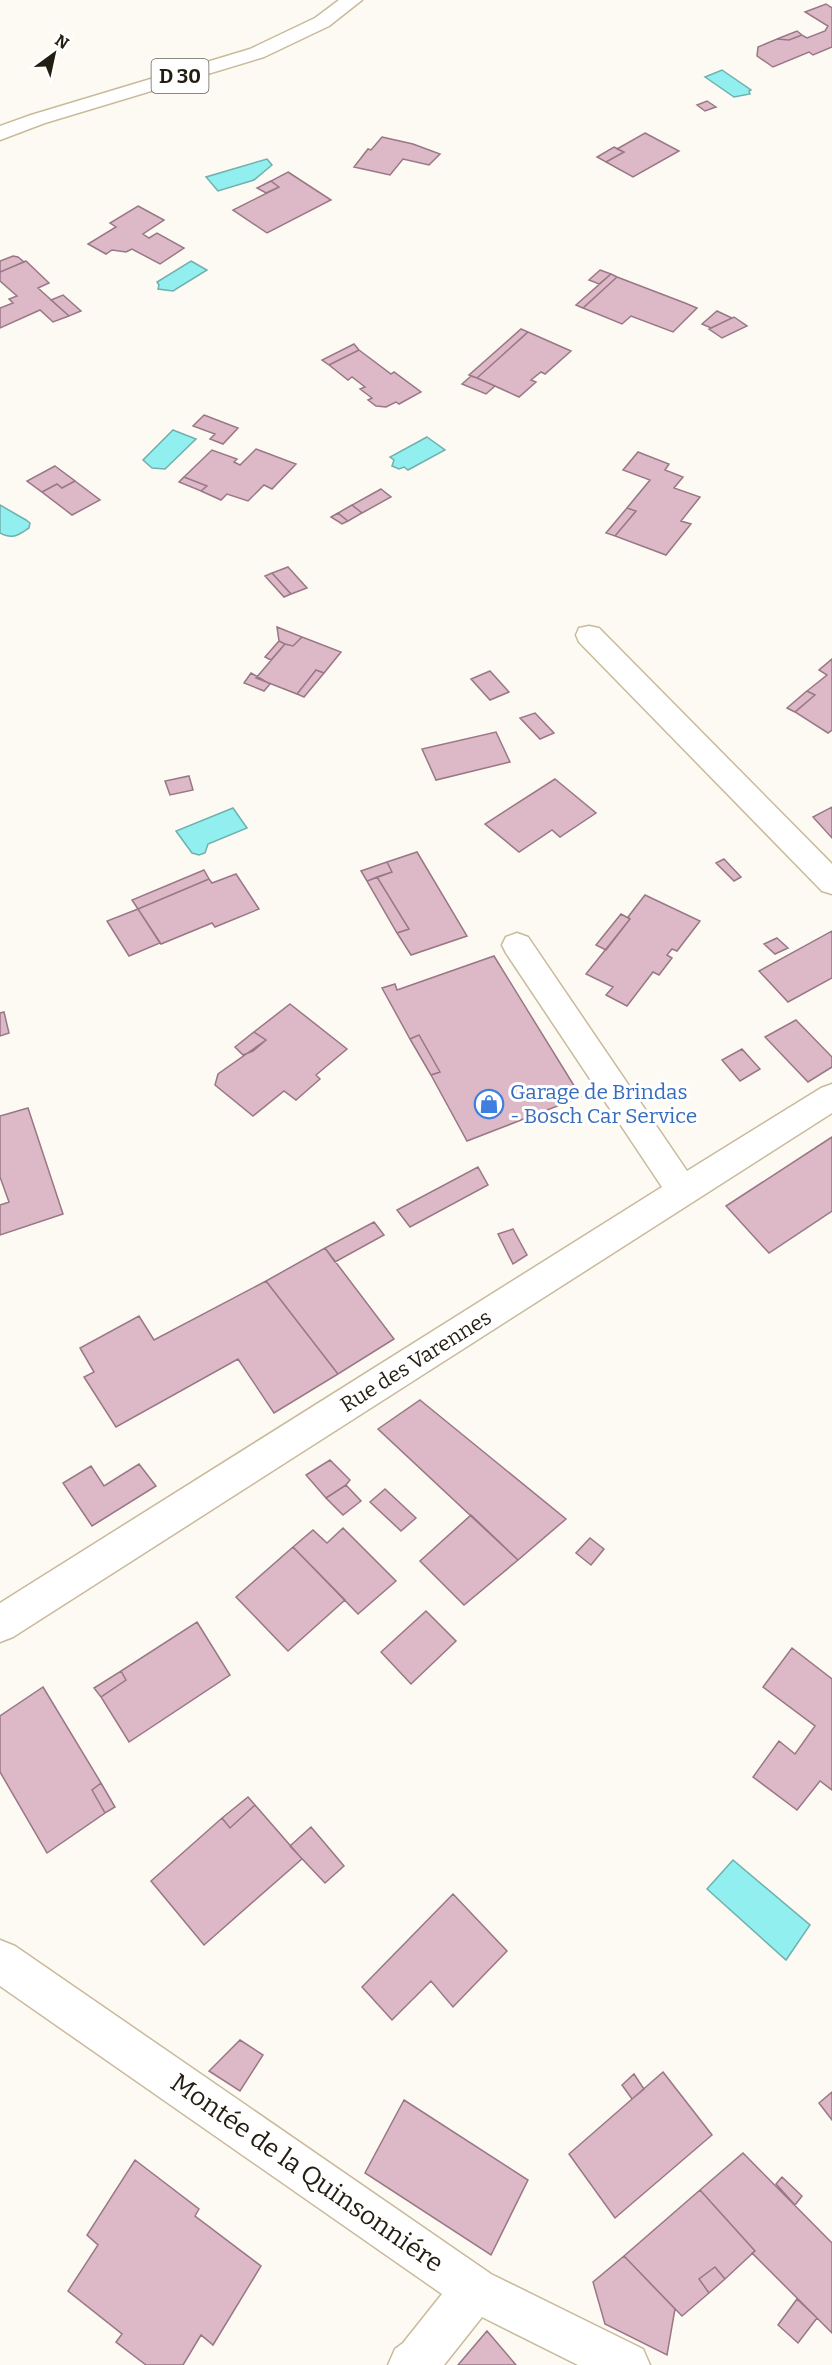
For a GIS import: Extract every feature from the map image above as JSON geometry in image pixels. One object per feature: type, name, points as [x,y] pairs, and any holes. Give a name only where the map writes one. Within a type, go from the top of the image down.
[{"type":"street","name":"D 30","points":[[0,134],[38,119],[257,53],[322,22],[352,0]]},
{"type":"street","points":[[589,635],[832,883]]},
{"type":"street","points":[[517,945],[683,1192]]},
{"type":"street","name":"Rue des Varennes","points":[[0,1624],[832,1097]]},
{"type":"street","name":"Montée de la Quinsonniére","points":[[0,1960],[475,2290],[627,2365]]},
{"type":"street","points":[[411,2365],[419,2359],[475,2290]]},
{"type":"water","points":[[722,70],[751,90],[750,94],[734,97],[705,77]]},
{"type":"water","points":[[267,159],[272,165],[254,180],[218,191],[206,177]]},
{"type":"water","points":[[191,261],[207,270],[173,291],[158,289],[157,282]]},
{"type":"water","points":[[173,430],[196,439],[165,469],[152,468],[143,460]]},
{"type":"water","points":[[427,437],[445,450],[408,470],[404,467],[399,469],[392,466],[394,460],[390,457]]},
{"type":"water","points":[[0,505],[30,523],[29,528],[18,535],[0,533]]},
{"type":"water","points":[[233,808],[247,828],[208,844],[205,853],[199,855],[192,853],[176,831]]},
{"type":"water","points":[[733,1860],[810,1925],[786,1960],[707,1889]]},
{"type":"building","points":[[826,4],[832,8],[832,47],[813,55],[809,52],[773,67],[757,56],[758,47],[777,39],[789,40],[802,35],[807,38],[825,31],[828,26],[805,12]]},
{"type":"building","points":[[797,31],[802,35],[789,40],[777,39]]},
{"type":"building","points":[[707,101],[716,107],[705,111],[697,105]]},
{"type":"building","points":[[645,133],[679,151],[633,177],[606,162],[624,152],[617,149]]},
{"type":"building","points":[[382,137],[413,144],[440,154],[429,165],[403,159],[390,175],[354,167],[368,149],[371,150]]},
{"type":"building","points":[[614,147],[624,152],[606,162],[597,157]]},
{"type":"building","points":[[288,172],[331,200],[267,233],[233,210],[279,187],[271,181]]},
{"type":"building","points":[[271,181],[279,187],[266,193],[257,188]]},
{"type":"building","points":[[138,206],[164,220],[143,234],[149,238],[157,233],[184,248],[160,264],[132,249],[126,252],[112,250],[106,254],[88,244],[116,227],[110,223]]},
{"type":"building","points":[[13,256],[24,262],[0,272],[0,261]]},
{"type":"building","points":[[26,261],[49,283],[38,288],[69,316],[53,322],[40,310],[0,328],[0,308],[13,303],[9,299],[17,296],[0,281],[0,272]]},
{"type":"building","points":[[600,270],[611,274],[599,284],[589,280]]},
{"type":"building","points":[[611,274],[617,277],[583,308],[576,305]]},
{"type":"building","points":[[617,277],[697,308],[673,332],[631,316],[622,324],[583,308]]},
{"type":"building","points":[[63,295],[81,311],[69,316],[51,300]]},
{"type":"building","points":[[717,311],[732,318],[711,328],[702,324]]},
{"type":"building","points":[[734,317],[747,326],[722,338],[709,329]]},
{"type":"building","points":[[521,329],[528,332],[477,378],[469,375]]},
{"type":"building","points":[[528,332],[571,351],[545,374],[541,372],[531,380],[536,382],[519,397],[477,378]]},
{"type":"building","points":[[354,344],[359,350],[329,365],[322,360]]},
{"type":"building","points":[[359,350],[391,374],[394,372],[421,392],[399,404],[396,402],[386,407],[376,406],[368,400],[372,398],[360,389],[365,387],[352,377],[348,380],[329,365]]},
{"type":"building","points":[[471,376],[495,386],[486,394],[462,384]]},
{"type":"building","points":[[204,415],[238,428],[223,444],[210,439],[215,434],[193,426]]},
{"type":"building","points":[[256,449],[296,464],[272,489],[264,485],[248,501],[227,494],[221,500],[201,491],[207,486],[184,477],[212,450],[237,459],[234,462],[240,465]]},
{"type":"building","points":[[638,452],[669,464],[665,470],[683,477],[674,488],[700,497],[681,521],[691,524],[666,555],[615,536],[636,511],[627,508],[650,480],[623,470]]},
{"type":"building","points":[[55,466],[75,481],[62,488],[57,484],[42,492],[27,481]]},
{"type":"building","points":[[184,477],[207,486],[201,491],[179,482]]},
{"type":"building","points":[[75,481],[100,500],[72,515],[42,492],[57,484],[62,488]]},
{"type":"building","points":[[381,489],[391,497],[362,513],[352,505]]},
{"type":"building","points":[[352,505],[362,513],[348,521],[338,513]]},
{"type":"building","points":[[627,508],[636,511],[615,536],[606,533]]},
{"type":"building","points":[[338,513],[348,521],[342,524],[331,517]]},
{"type":"building","points":[[288,567],[307,588],[291,594],[272,573]]},
{"type":"building","points":[[272,573],[291,594],[284,597],[265,576]]},
{"type":"building","points":[[277,627],[302,637],[293,646],[285,644],[279,641]]},
{"type":"building","points":[[302,637],[341,652],[324,673],[316,670],[297,694],[256,678],[285,644],[293,646]]},
{"type":"building","points":[[279,641],[285,644],[271,660],[265,657]]},
{"type":"building","points":[[832,659],[832,730],[828,733],[795,712],[815,695],[807,691],[827,675],[819,670]]},
{"type":"building","points":[[316,670],[324,673],[304,697],[297,694]]},
{"type":"building","points":[[490,671],[509,692],[490,700],[471,679]]},
{"type":"building","points":[[251,673],[270,684],[264,691],[244,683]]},
{"type":"building","points":[[807,691],[815,695],[795,712],[787,708]]},
{"type":"building","points":[[535,713],[554,733],[540,739],[520,718]]},
{"type":"building","points":[[496,732],[510,762],[436,780],[422,749]]},
{"type":"building","points":[[189,776],[193,790],[170,795],[165,781]]},
{"type":"building","points":[[555,779],[596,813],[560,837],[552,830],[519,852],[485,824]]},
{"type":"building","points":[[832,807],[832,838],[813,817]]},
{"type":"building","points":[[417,852],[467,936],[411,955],[397,933],[409,929],[377,877],[392,872],[387,862]]},
{"type":"building","points":[[724,859],[741,877],[734,881],[716,863]]},
{"type":"building","points":[[387,862],[392,872],[367,881],[361,871]]},
{"type":"building","points":[[204,870],[209,879],[138,909],[132,900]]},
{"type":"building","points":[[236,874],[259,909],[215,927],[212,923],[161,944],[138,909],[209,879],[212,883]]},
{"type":"building","points":[[377,877],[409,929],[397,933],[367,881]]},
{"type":"building","points":[[645,895],[700,921],[677,951],[672,949],[667,955],[672,958],[659,975],[653,972],[627,1006],[606,995],[613,987],[586,974],[630,919],[628,917]]},
{"type":"building","points":[[138,909],[160,943],[129,956],[107,921]]},
{"type":"building","points":[[621,914],[630,919],[606,950],[596,945]]},
{"type":"building","points":[[832,931],[832,978],[788,1002],[759,971]]},
{"type":"building","points":[[777,938],[788,948],[775,954],[764,944]]},
{"type":"building","points":[[494,956],[581,1097],[467,1141],[431,1075],[440,1072],[419,1035],[410,1039],[382,988],[395,984],[397,990]]},
{"type":"building","points":[[290,1004],[347,1049],[316,1075],[320,1079],[296,1100],[284,1091],[253,1116],[215,1085],[218,1074],[266,1040],[254,1032]]},
{"type":"building","points":[[4,1012],[9,1033],[0,1036],[0,1013]]},
{"type":"building","points":[[796,1020],[832,1057],[832,1067],[808,1082],[765,1037]]},
{"type":"building","points":[[254,1032],[266,1040],[253,1051],[243,1055],[235,1047]]},
{"type":"building","points":[[419,1035],[440,1072],[431,1075],[410,1039]]},
{"type":"building","points":[[742,1049],[760,1069],[740,1081],[722,1060]]},
{"type":"building","points":[[28,1108],[63,1214],[0,1235],[0,1205],[9,1202],[0,1177],[0,1116]]},
{"type":"building","points":[[832,1137],[832,1211],[769,1253],[726,1206]]},
{"type":"building","points":[[478,1167],[488,1185],[410,1227],[397,1210]]},
{"type":"building","points":[[374,1222],[384,1235],[335,1262],[325,1248]]},
{"type":"building","points":[[513,1229],[527,1255],[513,1264],[498,1234]]},
{"type":"building","points":[[325,1248],[394,1339],[338,1374],[266,1281]]},
{"type":"building","points":[[266,1281],[338,1374],[274,1413],[238,1359],[116,1427],[84,1377],[94,1372],[80,1348],[139,1316],[154,1340]]},
{"type":"building","points":[[420,1400],[566,1519],[518,1560],[378,1429]]},
{"type":"building","points":[[330,1460],[350,1480],[326,1498],[306,1475]]},
{"type":"building","points":[[139,1464],[156,1486],[92,1526],[63,1483],[91,1466],[104,1486]]},
{"type":"building","points":[[346,1485],[361,1501],[343,1515],[326,1498]]},
{"type":"building","points":[[385,1489],[416,1518],[401,1531],[370,1502]]},
{"type":"building","points":[[471,1515],[518,1560],[464,1605],[420,1561]]},
{"type":"building","points":[[343,1528],[396,1581],[358,1614],[293,1547],[313,1530],[327,1543]]},
{"type":"building","points":[[590,1538],[604,1549],[591,1565],[576,1553]]},
{"type":"building","points":[[293,1547],[345,1600],[288,1651],[236,1597]]},
{"type":"building","points":[[426,1611],[456,1641],[411,1684],[381,1652]]},
{"type":"building","points":[[197,1622],[230,1675],[129,1742],[101,1697],[126,1680],[121,1671]]},
{"type":"building","points":[[792,1648],[832,1679],[832,1790],[820,1781],[797,1810],[753,1777],[779,1741],[795,1754],[815,1726],[763,1687]]},
{"type":"building","points":[[121,1671],[126,1680],[101,1697],[94,1688]]},
{"type":"building","points":[[43,1687],[101,1783],[92,1790],[105,1813],[47,1853],[0,1772],[0,1716]]},
{"type":"building","points":[[101,1783],[115,1807],[105,1813],[92,1790]]},
{"type":"building","points":[[248,1797],[255,1805],[230,1828],[222,1818]]},
{"type":"building","points":[[255,1805],[302,1859],[204,1945],[151,1881],[222,1818],[230,1828]]},
{"type":"building","points":[[311,1827],[344,1866],[325,1883],[290,1846]]},
{"type":"building","points":[[453,1894],[507,1951],[453,2007],[431,1981],[392,2020],[362,1987]]},
{"type":"building","points":[[240,2040],[263,2055],[240,2091],[209,2071]]},
{"type":"building","points":[[663,2072],[712,2135],[615,2218],[569,2154]]},
{"type":"building","points":[[634,2074],[644,2089],[632,2099],[622,2085]]},
{"type":"building","points":[[832,2092],[832,2120],[819,2103]]},
{"type":"building","points":[[404,2100],[528,2180],[491,2255],[365,2173]]},
{"type":"building","points":[[743,2153],[832,2243],[832,2333],[752,2253],[755,2251],[700,2190]]},
{"type":"building","points":[[135,2160],[199,2209],[195,2216],[261,2266],[213,2345],[201,2335],[183,2365],[146,2365],[116,2342],[122,2334],[68,2291],[98,2245],[87,2235]]},
{"type":"building","points":[[782,2177],[802,2196],[795,2205],[776,2184]]},
{"type":"building","points":[[700,2190],[755,2251],[725,2279],[715,2267],[699,2279],[709,2293],[682,2316],[624,2256]]},
{"type":"building","points":[[624,2256],[675,2309],[667,2355],[605,2324],[593,2282]]},
{"type":"building","points":[[715,2267],[725,2279],[709,2293],[699,2279]]},
{"type":"building","points":[[797,2299],[817,2318],[798,2343],[778,2325]]},
{"type":"building","points":[[487,2331],[516,2365],[458,2365]]},
{"type":"place","name":"Garage de Brindas - Bosch Car Service","points":[[489,1104]]}]
